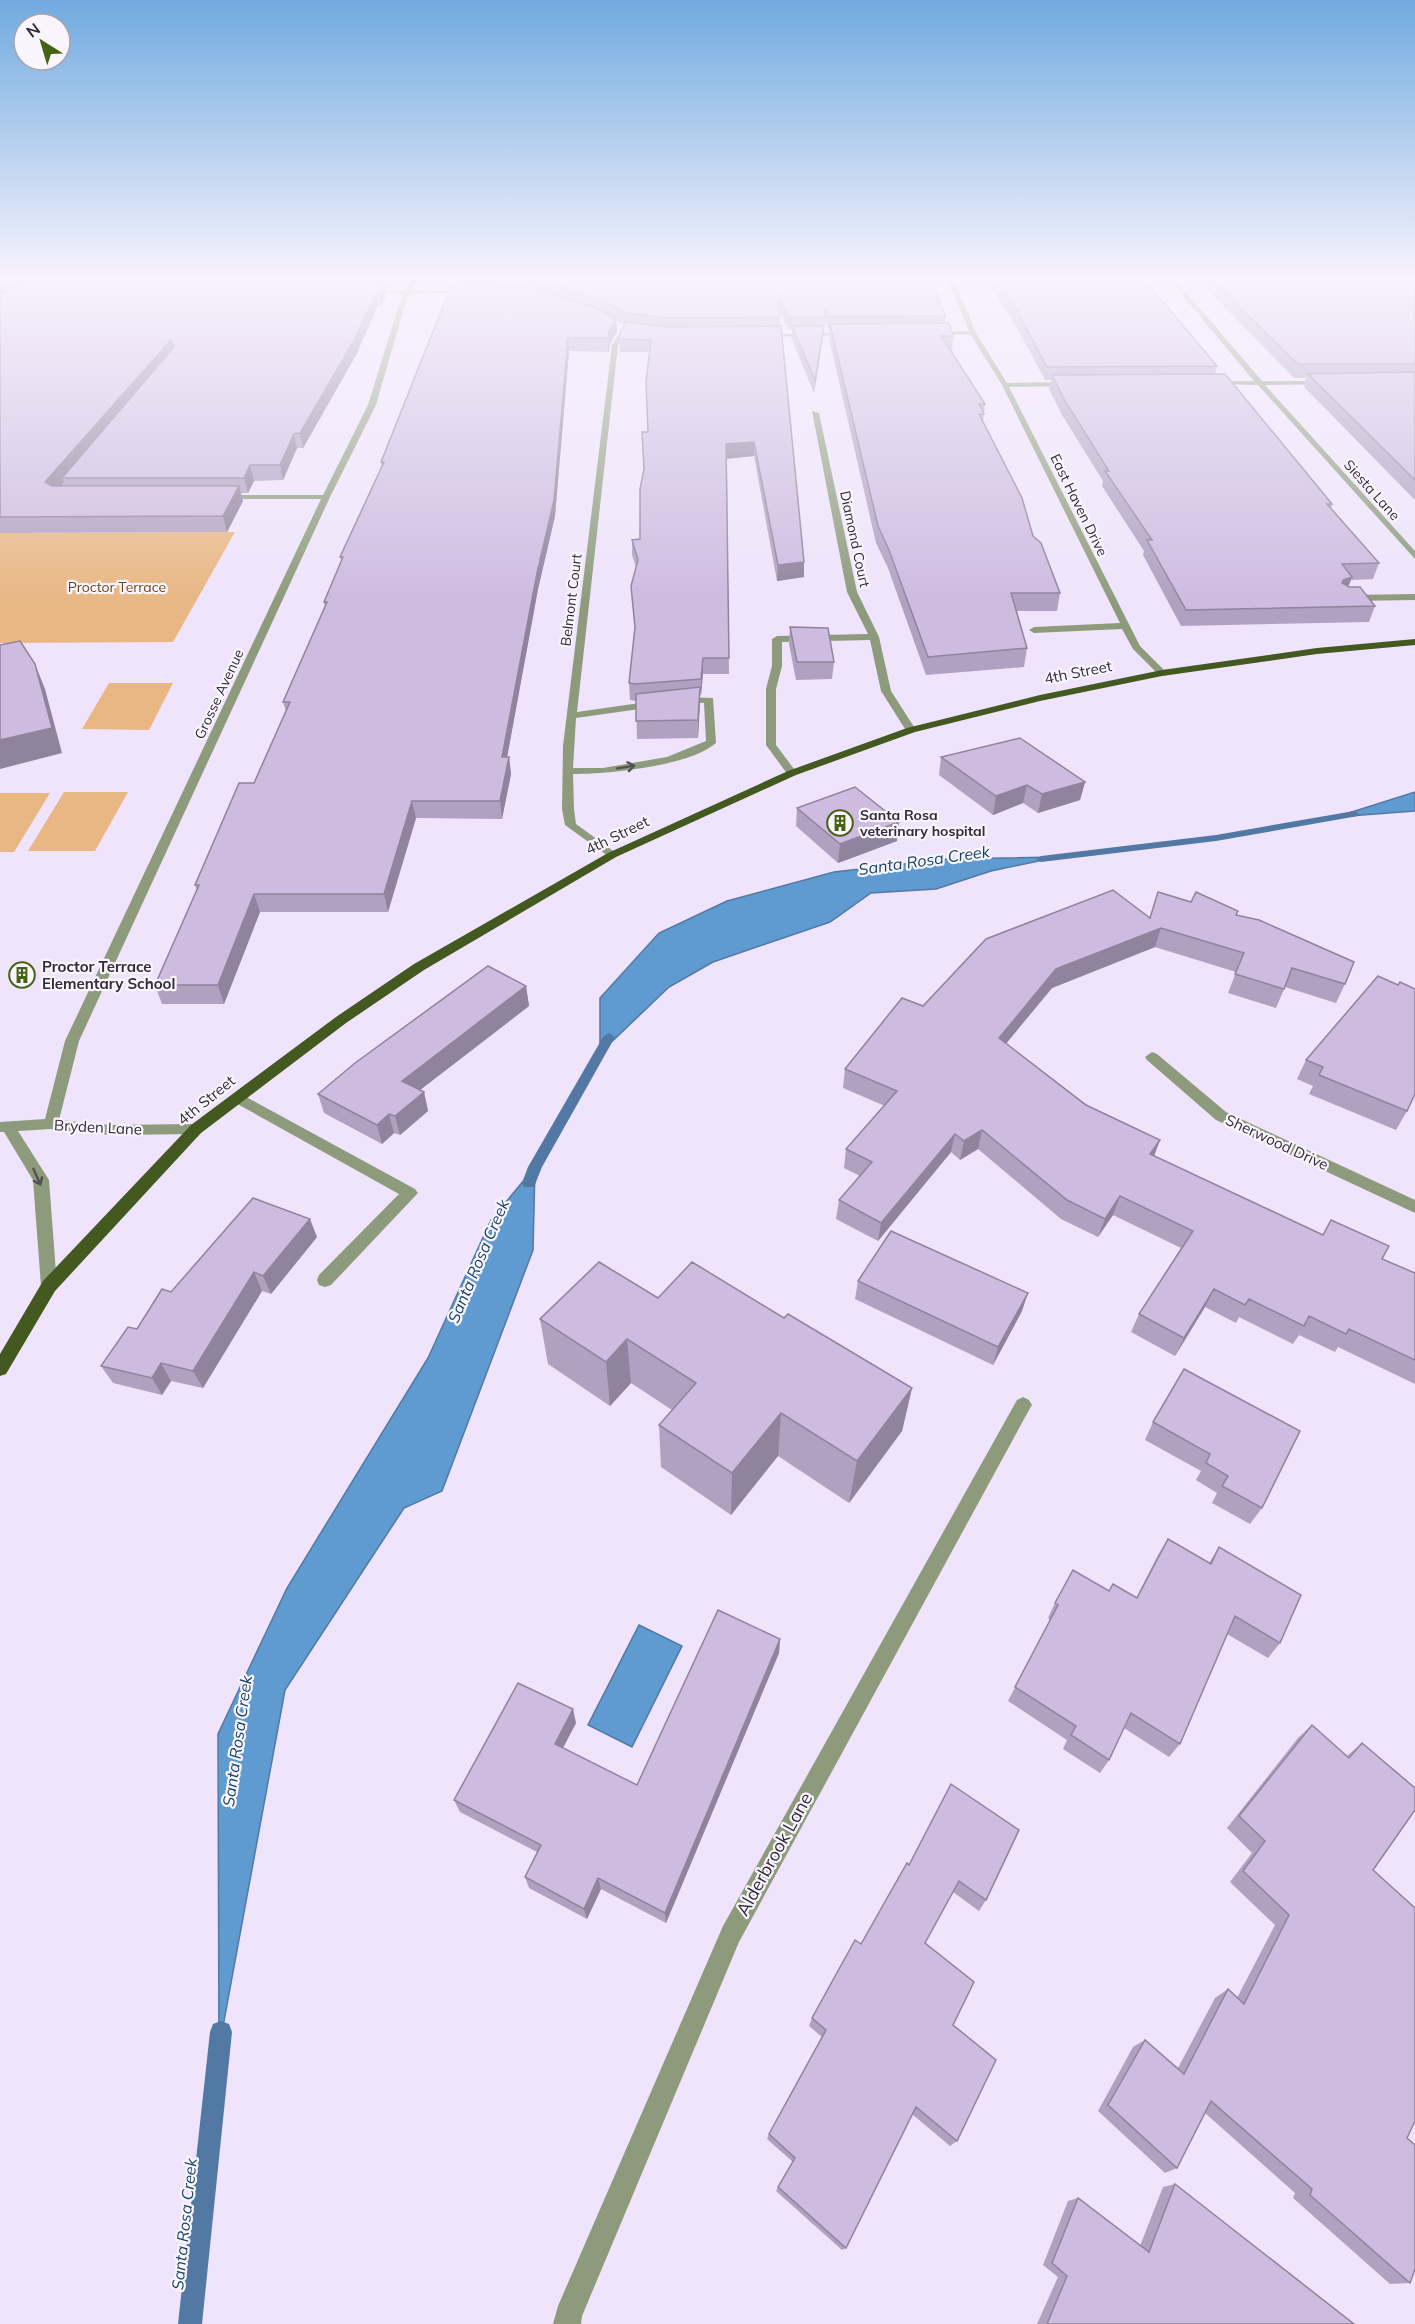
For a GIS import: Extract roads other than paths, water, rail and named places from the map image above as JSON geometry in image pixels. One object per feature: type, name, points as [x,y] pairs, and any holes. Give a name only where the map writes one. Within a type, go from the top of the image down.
[{"type":"main road","name":"4th Street","points":[[0,1368],[49,1286],[196,1129],[341,1020],[419,967],[612,855],[792,773],[911,730],[1040,698],[1162,673],[1317,651],[1415,642]]},
{"type":"street","name":"Grosse Avenue","points":[[51,1124],[72,1041],[326,497],[372,405],[378,385]]},
{"type":"street","name":"Belmont Court","points":[[610,385],[571,716],[568,771],[571,825],[612,855]]},
{"type":"street","name":"East Haven Drive","points":[[1005,385],[1136,647],[1162,673]]},
{"type":"street","name":"Siesta Lane","points":[[1262,385],[1415,556]]},
{"type":"street","name":"Diamond Court","points":[[815,413],[852,592],[874,637],[886,691],[911,730]]},
{"type":"street","points":[[209,497],[326,497]]},
{"type":"street","points":[[1343,598],[1415,597]]},
{"type":"street","points":[[1034,630],[1126,626]]},
{"type":"street","points":[[792,773],[771,745],[771,689],[777,666],[777,639],[874,637]]},
{"type":"street","points":[[568,771],[603,771],[669,760],[711,743],[709,700],[668,702],[571,716]]},
{"type":"street","name":"Sherwood Drive","points":[[1152,1057],[1221,1116],[1415,1207]]},
{"type":"street","points":[[237,1098],[410,1193],[325,1280]]},
{"type":"street","name":"Bryden Lane","points":[[4,1127],[51,1124],[110,1130],[196,1129]]},
{"type":"street","points":[[4,1127],[41,1180],[49,1286]]},
{"type":"street","name":"Alderbrook Lane","points":[[567,2324],[568,2316],[731,1934],[1023,1405]]},
{"type":"water","points":[[1415,792],[1415,811],[1336,817]]},
{"type":"water","points":[[1058,857],[991,871],[936,889],[871,893],[830,922],[713,962],[669,987],[600,1053],[600,998],[659,933],[727,901],[834,872],[948,859]]},
{"type":"water","points":[[535,1167],[533,1250],[442,1491],[404,1508],[285,1690],[219,2048],[218,1734],[287,1588],[428,1358],[491,1220]]},
{"type":"water","points":[[639,1625],[682,1646],[632,1747],[588,1725]]},
{"type":"waterway","name":"Santa Rosa Creek","points":[[1041,859],[1216,838],[1354,814]]},
{"type":"waterway","name":"Santa Rosa Creek","points":[[529,1183],[535,1167],[609,1037]]},
{"type":"waterway","name":"Santa Rosa Creek","points":[[190,2324],[221,2032]]},
{"type":"place","name":"Santa Rosa veterinary hospital","points":[[840,823]]},
{"type":"place","name":"Proctor Terrace Elementary School","points":[[22,975]]},
{"type":"park label","name":"Proctor Terrace","points":[[117,587]]}]
